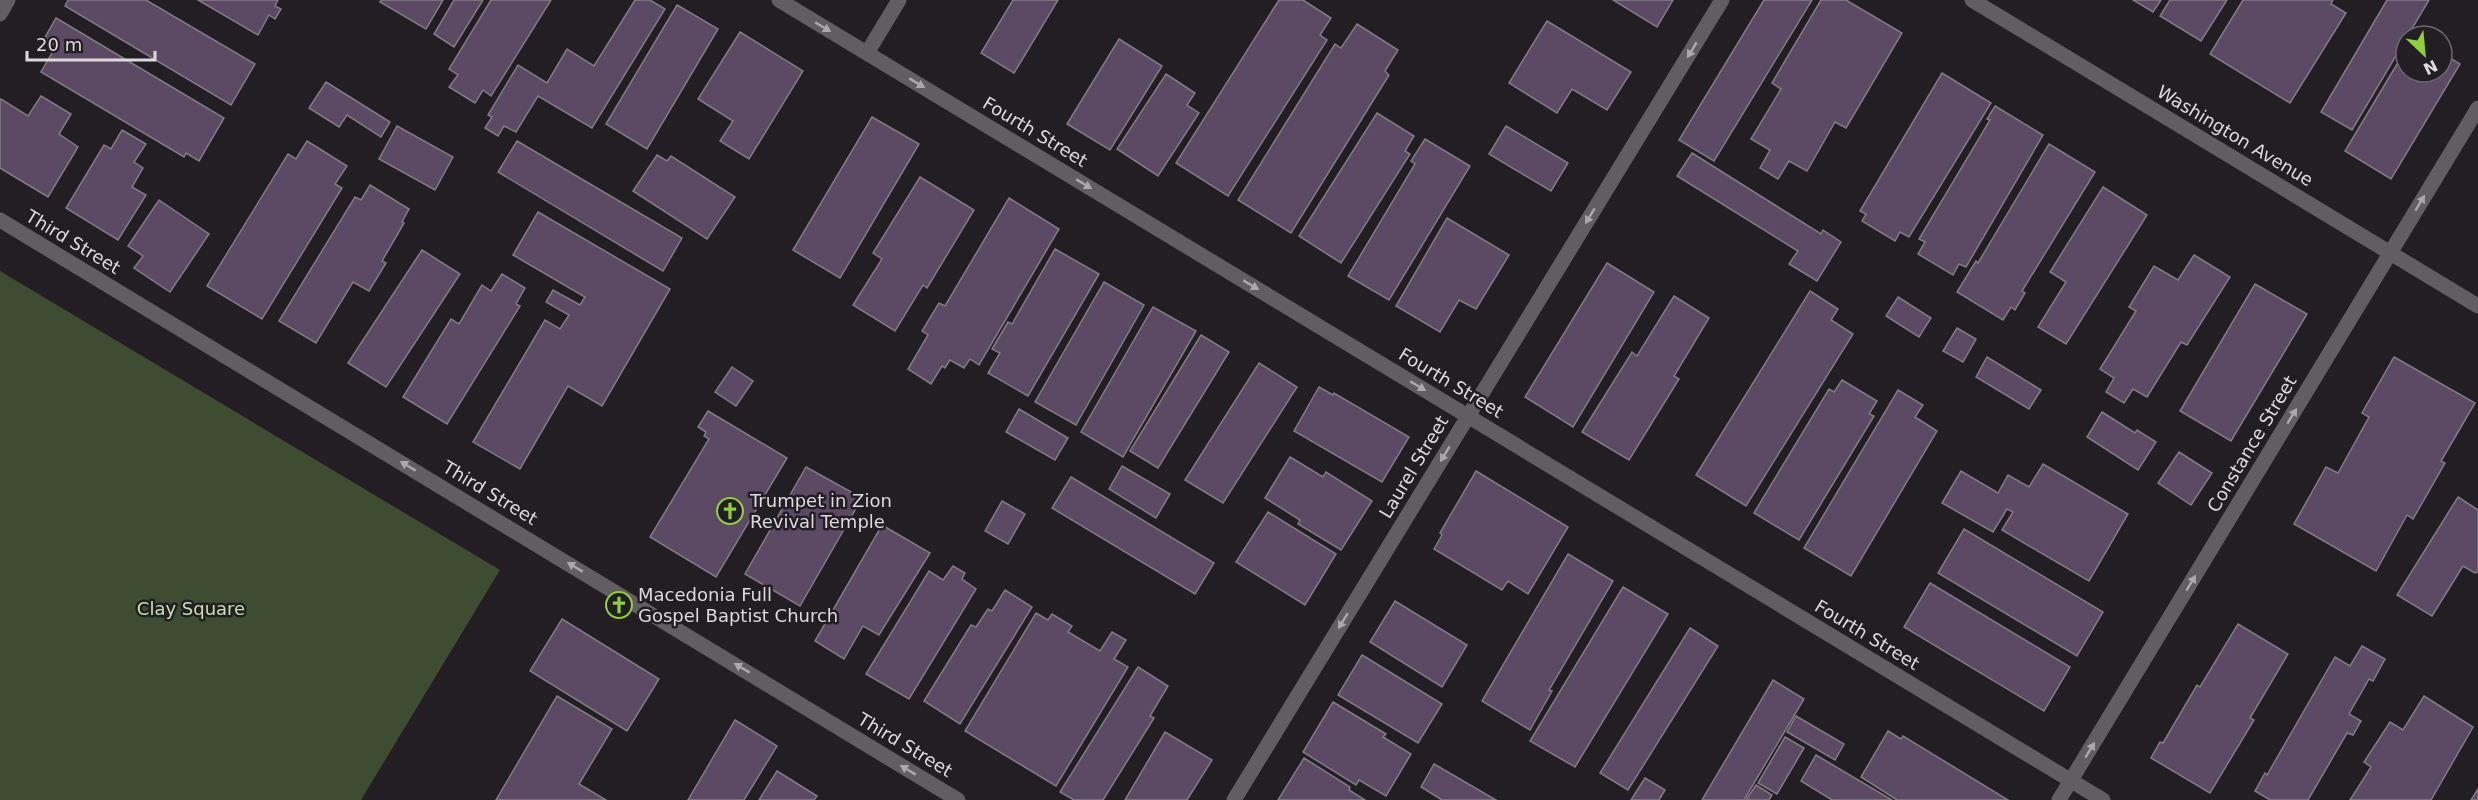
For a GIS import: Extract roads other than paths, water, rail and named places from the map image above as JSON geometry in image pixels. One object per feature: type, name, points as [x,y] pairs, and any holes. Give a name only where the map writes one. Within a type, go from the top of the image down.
[{"type":"street","points":[[0,14],[8,0]]},
{"type":"street","name":"Fourth Street","points":[[779,0],[2103,800]]},
{"type":"street","points":[[867,53],[899,0]]},
{"type":"street","name":"Laurel Street","points":[[1234,800],[1722,0]]},
{"type":"street","name":"Washington Avenue","points":[[1972,0],[2478,306]]},
{"type":"street","name":"Constance Street","points":[[2060,800],[2478,108]]},
{"type":"street","name":"Third Street","points":[[0,220],[958,800]]},
{"type":"place","name":"Trumpet in Zion Revival Temple","points":[[730,511]]},
{"type":"place","name":"Macedonia Full Gospel Baptist Church","points":[[619,605]]},
{"type":"park label","name":"Clay Square","points":[[191,609]]}]
